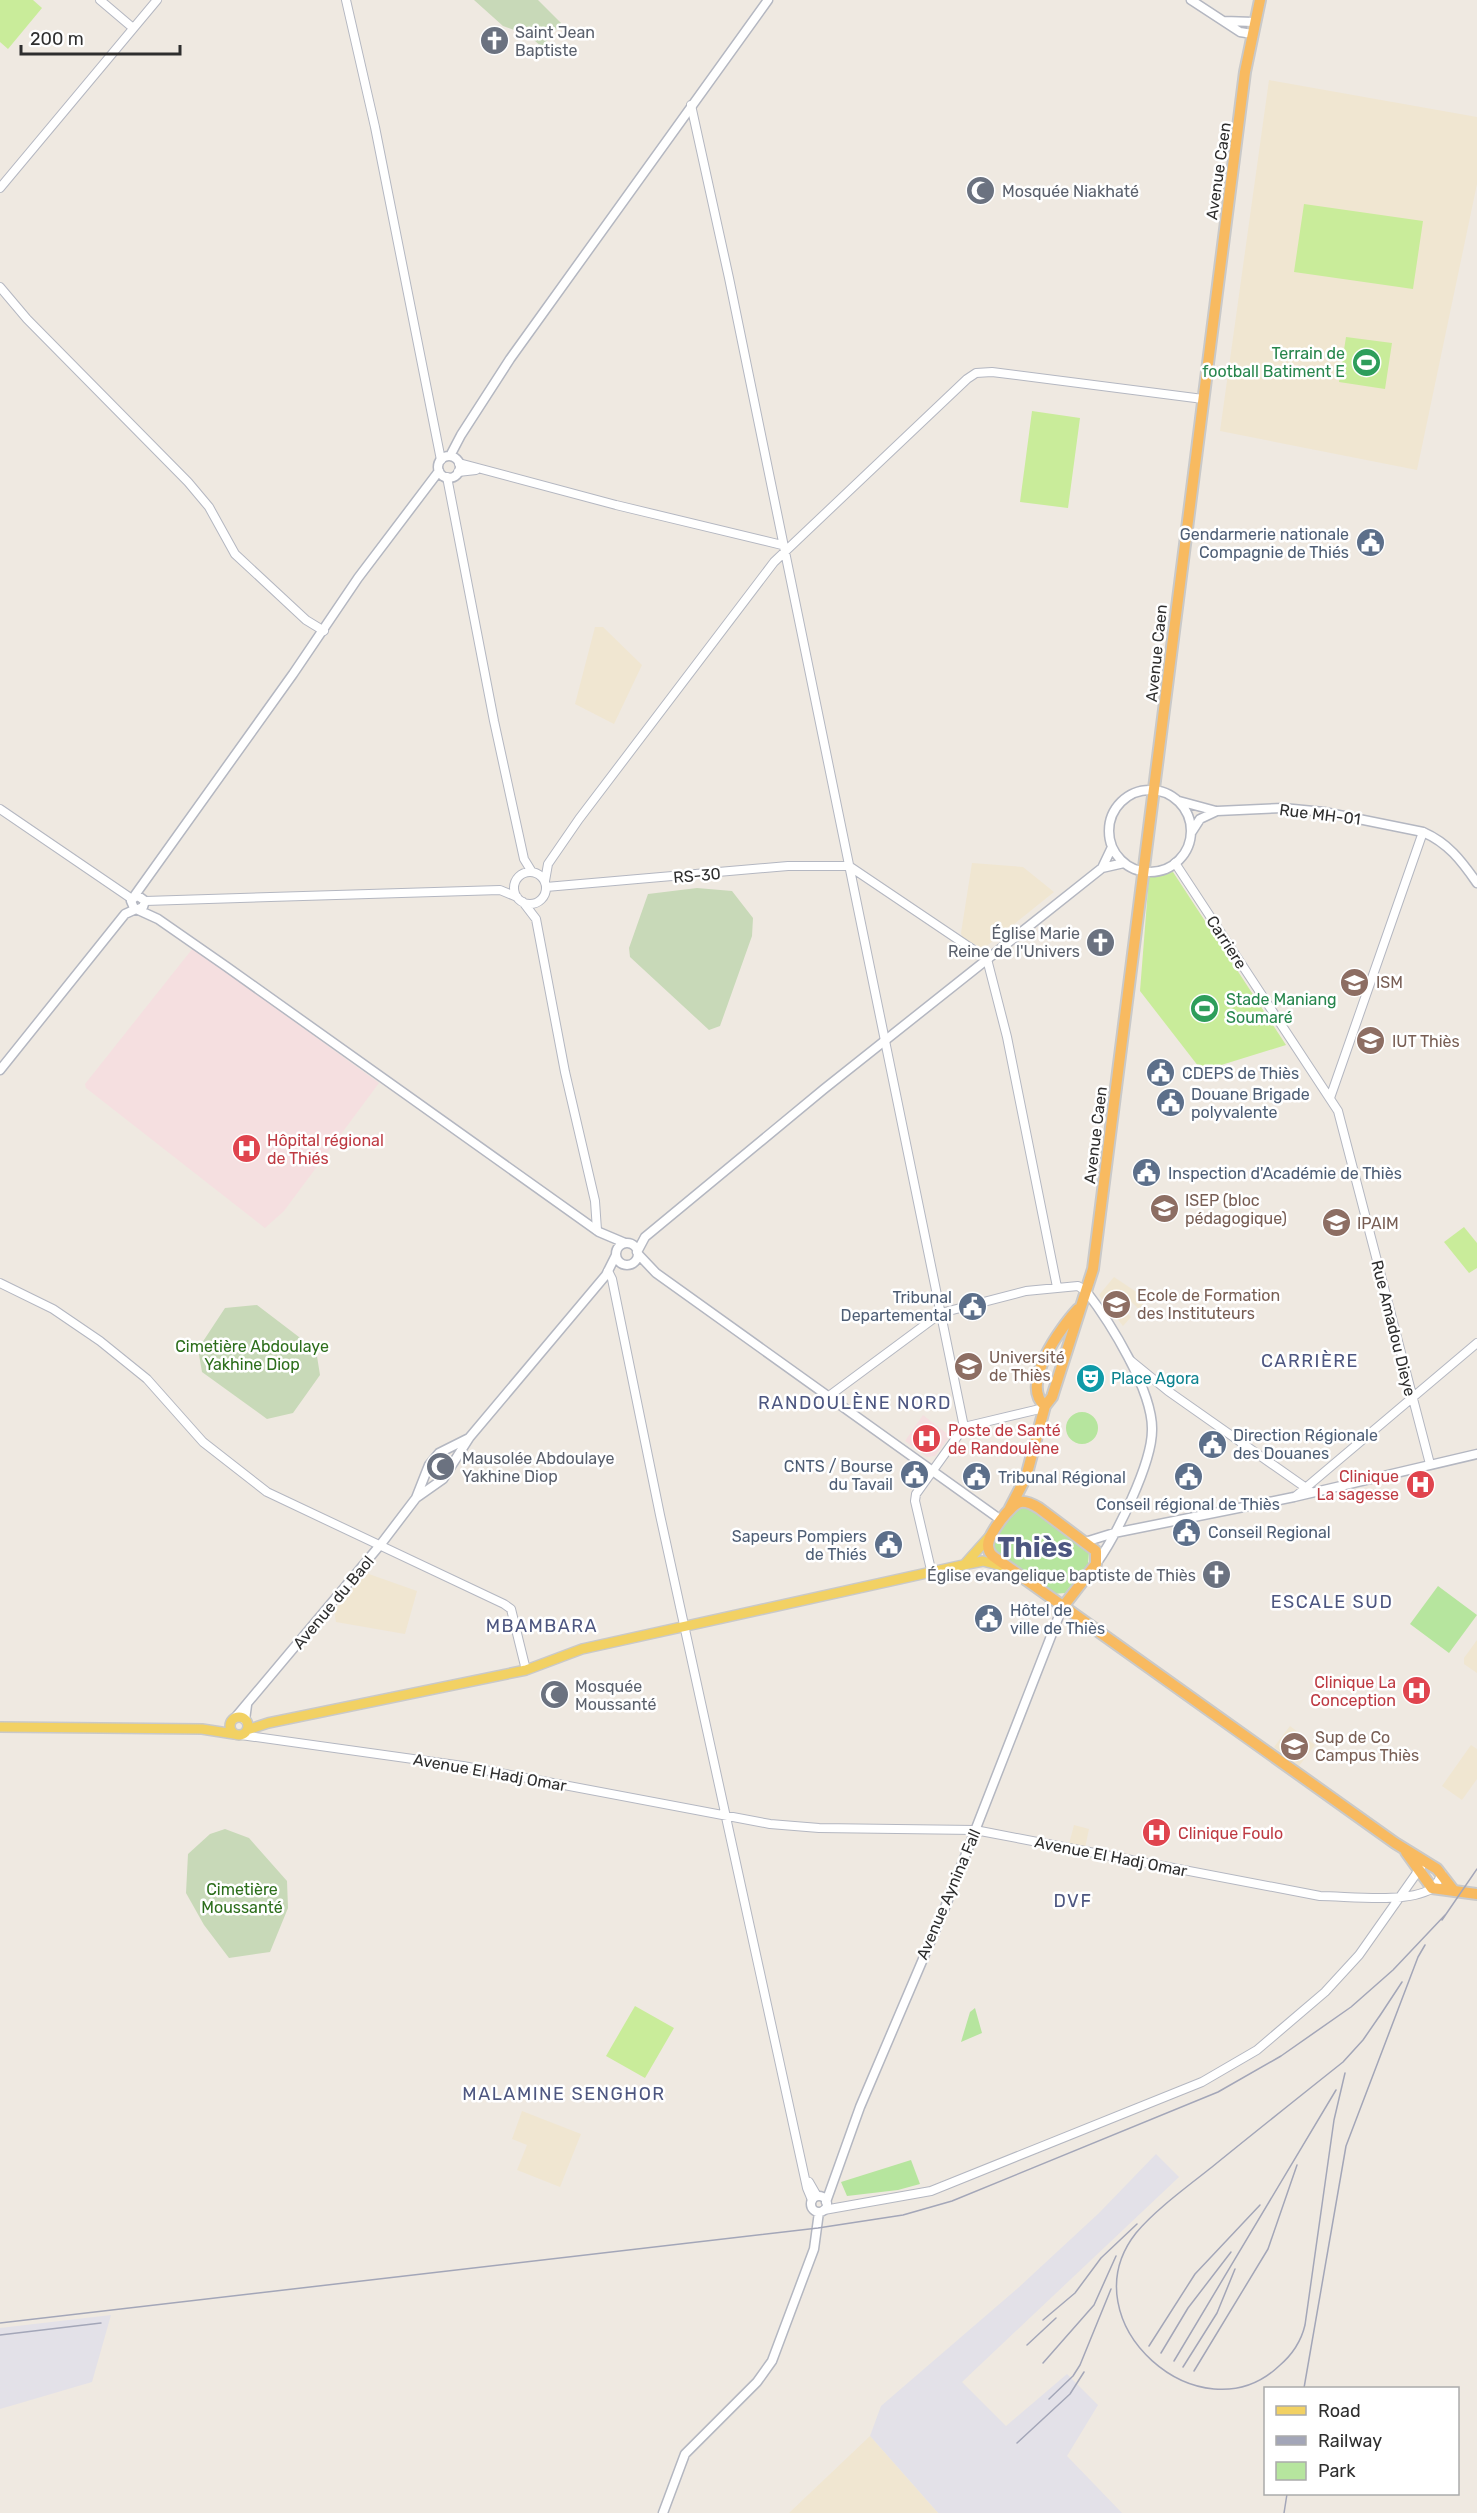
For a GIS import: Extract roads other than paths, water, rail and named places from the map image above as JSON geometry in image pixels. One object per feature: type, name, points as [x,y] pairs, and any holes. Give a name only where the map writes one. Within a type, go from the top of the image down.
[{"type":"highway","name":"Avenue Caen","points":[[992,1533],[1010,1508],[1026,1477],[1044,1407],[1052,1397],[1086,1291],[1095,1253],[1113,1101],[1146,872],[1203,399],[1252,34],[1260,0]]},
{"type":"highway","name":"Avenue Caen","points":[[1044,1407],[1038,1397],[1042,1364],[1059,1332],[1079,1309]]},
{"type":"highway","points":[[1026,1477],[1028,1492],[1039,1508]]},
{"type":"highway","points":[[1010,1508],[1023,1501],[1039,1508],[1096,1551],[1096,1564],[1062,1608]]},
{"type":"highway","points":[[992,1533],[988,1549],[1008,1568],[1403,1849],[1422,1865],[1442,1874],[1454,1891]]},
{"type":"highway","points":[[1422,1865],[1432,1888],[1477,1894]]},
{"type":"main road","points":[[0,1070],[122,918],[138,902],[146,881],[324,631],[358,578],[426,486],[449,467],[461,435],[510,359],[768,0]]},
{"type":"main road","points":[[1191,0],[1242,33],[1252,34]]},
{"type":"main road","points":[[1223,21],[1254,22]]},
{"type":"main road","points":[[1102,868],[1112,847],[1110,820],[1118,804],[1135,792],[1156,790]]},
{"type":"main road","name":"Rue MH-01","points":[[1156,790],[1179,801],[1216,811],[1283,808],[1323,812],[1423,832],[1437,838],[1459,856],[1477,883]]},
{"type":"main road","points":[[1179,801],[1190,819],[1191,833]]},
{"type":"main road","points":[[1112,847],[1124,863],[1146,872],[1161,870],[1175,863],[1186,850],[1191,833],[1200,819],[1216,811]]},
{"type":"main road","points":[[608,1273],[616,1254],[627,1243],[645,1237],[885,1040],[1102,868],[1124,863]]},
{"type":"main road","points":[[138,902],[158,919],[598,1231],[627,1243],[656,1273],[1001,1520]]},
{"type":"main road","points":[[598,1231],[618,1260],[656,1273]]},
{"type":"main road","points":[[608,1273],[628,1264],[645,1237]]},
{"type":"main road","name":"Avenue du Baol","points":[[416,1498],[442,1479],[468,1438],[608,1273]]},
{"type":"main road","points":[[1086,1291],[1105,1316],[1130,1360],[1148,1405],[1152,1430],[1150,1449],[1141,1474],[1114,1533],[1096,1564]]},
{"type":"main road","name":"Avenue du Baol","points":[[232,1720],[381,1544],[416,1498],[429,1465],[440,1453],[468,1438]]},
{"type":"main road","points":[[1085,1542],[1114,1533],[1294,1497],[1309,1490],[1477,1454]]},
{"type":"main road","points":[[963,1565],[978,1552],[992,1533]]},
{"type":"main road","points":[[0,1727],[202,1729],[244,1734],[268,1723],[526,1670],[582,1649],[932,1574],[963,1565],[983,1562],[1008,1568]]},
{"type":"main road","name":"Avenue Aynina Fall","points":[[663,2513],[686,2454],[757,2382],[772,2361],[814,2249],[821,2203],[833,2180],[887,2040],[975,1830],[1062,1608]]},
{"type":"main road","points":[[244,1734],[247,1705]]},
{"type":"main road","points":[[202,1729],[232,1720],[268,1723]]},
{"type":"main road","points":[[232,1720],[230,1727],[244,1734]]},
{"type":"street","points":[[100,0],[133,28]]},
{"type":"street","points":[[0,188],[157,0]]},
{"type":"street","points":[[346,0],[375,127],[439,445],[449,467],[449,492],[524,859],[545,884]]},
{"type":"street","points":[[691,105],[729,278],[964,1427]]},
{"type":"street","points":[[0,287],[27,319],[188,482],[209,507],[235,554],[306,620],[324,631]]},
{"type":"street","points":[[500,890],[518,878],[534,873],[548,864],[783,548],[976,373],[992,372],[1203,399]]},
{"type":"street","points":[[449,467],[477,470],[783,548]]},
{"type":"street","points":[[0,809],[138,902],[500,890],[532,903],[541,899]]},
{"type":"street","points":[[1330,1098],[1423,832]]},
{"type":"street","points":[[524,859],[515,889],[536,919]]},
{"type":"street","name":"Carriere","points":[[1175,863],[1338,1111]]},
{"type":"street","points":[[548,864],[536,919],[565,1072],[596,1201],[598,1231]]},
{"type":"street","name":"RS-30","points":[[545,884],[788,866],[849,866]]},
{"type":"street","points":[[849,866],[987,959],[1007,1036],[1057,1287]]},
{"type":"street","name":"Rue Amadou Dieye","points":[[1338,1111],[1430,1464]]},
{"type":"street","points":[[608,1273],[725,1816],[806,2176],[821,2203],[842,2208],[931,2191],[1058,2142],[1202,2082],[1257,2050],[1308,2008],[1359,1955],[1422,1865]]},
{"type":"street","points":[[0,1283],[53,1309],[100,1341],[147,1379],[203,1442],[267,1492],[477,1589],[511,1609],[526,1670]]},
{"type":"street","points":[[828,1396],[941,1313],[1026,1291],[1078,1286],[1086,1291]]},
{"type":"street","points":[[1130,1360],[1168,1391],[1309,1490],[1313,1480],[1477,1343]]},
{"type":"street","points":[[932,1574],[915,1501],[916,1494],[964,1427],[1044,1407]]},
{"type":"street","name":"Avenue El Hadj Omar","points":[[244,1734],[463,1766],[770,1824],[819,1828],[975,1830],[1320,1896],[1348,1898],[1402,1896],[1432,1888]]},
{"type":"street","points":[[1432,1888],[1442,1874]]},
{"type":"railway","points":[[1442,1920],[1477,1869]]},
{"type":"railway","points":[[0,2323],[818,2228],[903,2215],[952,2201],[1218,2092],[1281,2056],[1351,2007],[1393,1970],[1446,1914]]},
{"type":"railway","points":[[1304,2387],[1346,2146],[1418,1957],[1425,1945]]},
{"type":"railway","points":[[1379,2017],[1402,1982]]},
{"type":"railway","points":[[1345,2073],[1334,2120],[1305,2325],[1298,2343],[1279,2366],[1248,2385],[1214,2389],[1181,2380],[1152,2361],[1130,2334],[1118,2302],[1119,2267],[1136,2233],[1172,2198],[1343,2062],[1363,2040],[1383,2011]]},
{"type":"railway","points":[[1174,2361],[1336,2090]]},
{"type":"railway","points":[[1194,2371],[1268,2249],[1297,2165]]},
{"type":"railway","points":[[1149,2346],[1195,2274],[1260,2205]]},
{"type":"railway","points":[[1043,2320],[1075,2293],[1101,2258],[1137,2224]]},
{"type":"railway","points":[[1161,2353],[1188,2308],[1231,2252]]},
{"type":"railway","points":[[1043,2363],[1094,2305],[1116,2256]]},
{"type":"railway","points":[[1183,2367],[1217,2313],[1235,2269]]},
{"type":"railway","points":[[1049,2399],[1073,2376],[1080,2365],[1111,2289]]},
{"type":"railway","points":[[1027,2345],[1056,2318]]},
{"type":"railway","points":[[0,2335],[101,2323]]},
{"type":"railway","points":[[1017,2443],[1070,2394],[1084,2372]]},
{"type":"railway","points":[[1284,2513],[1287,2495]]},
{"type":"place","name":"Saint Jean Baptiste","points":[[494,41]]},
{"type":"place","name":"Mosquée Niakhaté","points":[[981,191]]},
{"type":"place","name":"Terrain de football Batiment E","points":[[1366,362]]},
{"type":"place","name":"Gendarmerie nationale Compagnie de Thiés","points":[[1370,543]]},
{"type":"place","name":"Église Marie Reine de l'Univers","points":[[1101,942]]},
{"type":"place","name":"ISM","points":[[1355,982]]},
{"type":"place","name":"Stade Maniang Soumaré","points":[[1205,1008]]},
{"type":"place","name":"IUT Thiès","points":[[1371,1041]]},
{"type":"place","name":"CDEPS de Thiès","points":[[1161,1073]]},
{"type":"place","name":"Douane Brigade polyvalente","points":[[1170,1103]]},
{"type":"place","name":"Hôpital régional de Thiés","points":[[246,1149]]},
{"type":"place","name":"Inspection d'Académie de Thiès","points":[[1147,1173]]},
{"type":"place","name":"ISEP (bloc pédagogique)","points":[[1164,1209]]},
{"type":"place","name":"IPAIM","points":[[1336,1223]]},
{"type":"place","name":"Ecole de Formation des Instituteurs","points":[[1116,1304]]},
{"type":"place","name":"Tribunal Departemental","points":[[973,1306]]},
{"type":"place","name":"Université de Thiès","points":[[968,1366]]},
{"type":"place","name":"Place Agora","points":[[1090,1378]]},
{"type":"place","name":"Poste de Santé de Randoulène","points":[[927,1439]]},
{"type":"place","name":"Direction Régionale des Douanes","points":[[1212,1444]]},
{"type":"place","name":"Mausolée Abdoulaye Yakhine Diop","points":[[441,1467]]},
{"type":"place","name":"CNTS / Bourse du Tavail","points":[[914,1475]]},
{"type":"place","name":"Conseil régional de Thiès","points":[[1188,1476]]},
{"type":"place","name":"Tribunal Régional","points":[[977,1477]]},
{"type":"place","name":"Clinique La sagesse","points":[[1420,1485]]},
{"type":"place","name":"Conseil Regional","points":[[1187,1532]]},
{"type":"place","name":"Sapeurs Pompiers de Thiés","points":[[888,1545]]},
{"type":"place","name":"Église evangelique baptiste de Thiès","points":[[1217,1575]]},
{"type":"place","name":"Hôtel de ville de Thiès","points":[[989,1619]]},
{"type":"place","name":"Clinique La Conception","points":[[1417,1691]]},
{"type":"place","name":"Mosquée Moussanté","points":[[554,1695]]},
{"type":"place","name":"Sup de Co Campus Thiès","points":[[1294,1746]]},
{"type":"place","name":"Clinique Foulo","points":[[1157,1833]]},
{"type":"district","name":"CARRIÈRE","points":[[1310,1361]]},
{"type":"district","name":"RANDOULÈNE NORD","points":[[855,1403]]},
{"type":"district","name":"Thiès","points":[[1035,1547]]},
{"type":"district","name":"ESCALE SUD","points":[[1332,1602]]},
{"type":"district","name":"MBAMBARA","points":[[542,1626]]},
{"type":"district","name":"DVF","points":[[1073,1901]]},
{"type":"district","name":"MALAMINE SENGHOR","points":[[564,2094]]},
{"type":"park label","name":"Cimetière Abdoulaye Yakhine Diop","points":[[252,1355]]},
{"type":"park label","name":"Cimetière Moussanté","points":[[242,1898]]}]
